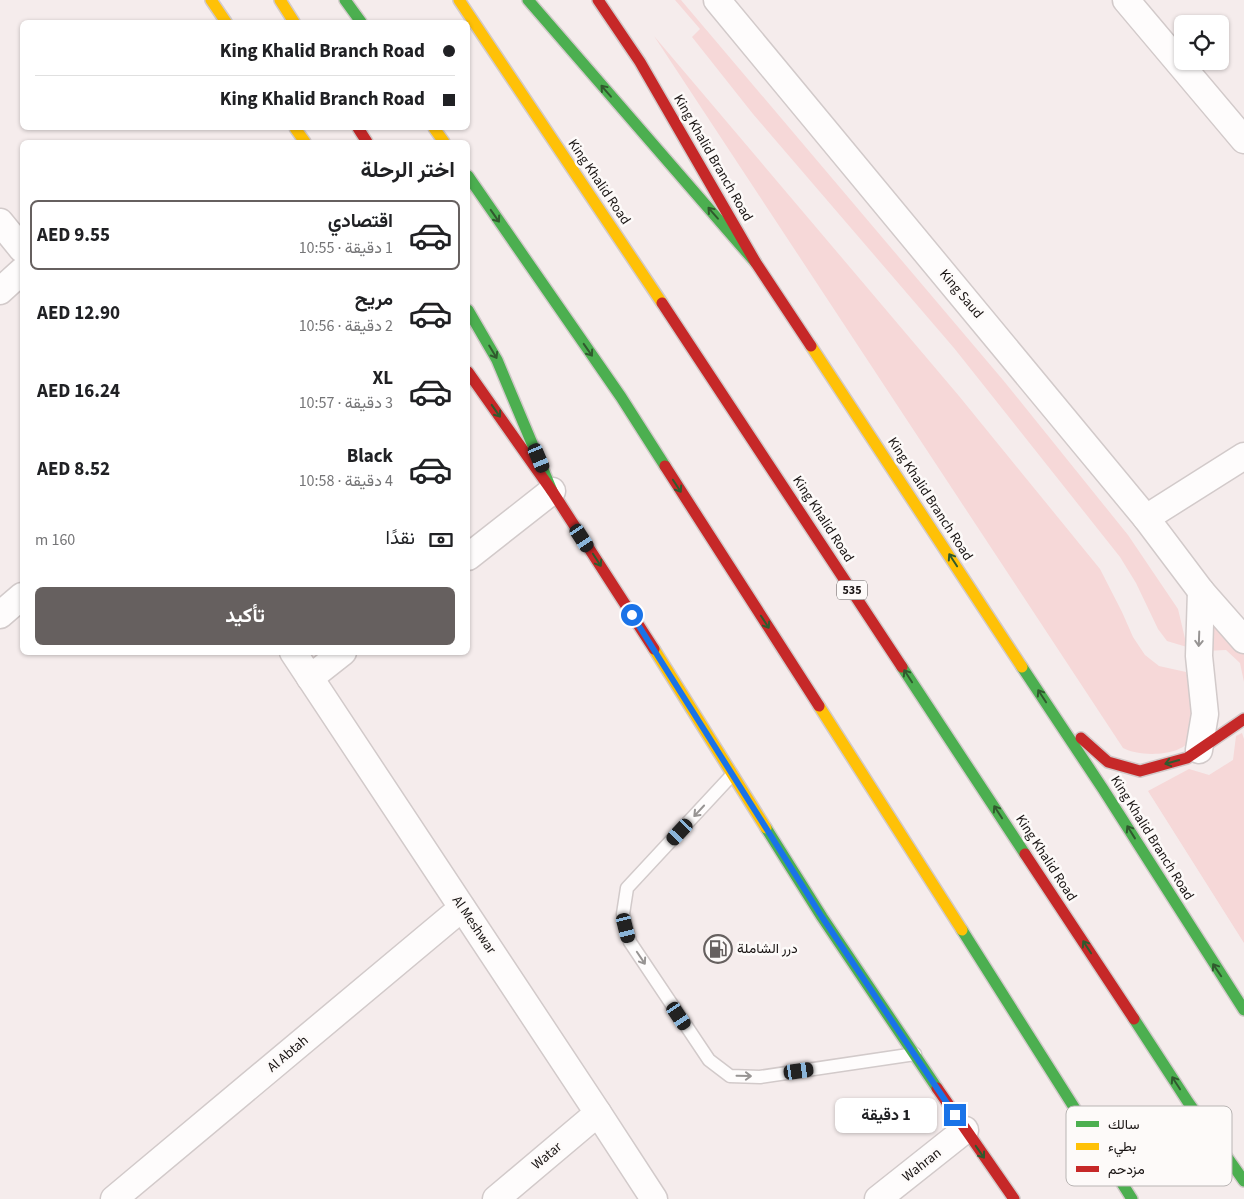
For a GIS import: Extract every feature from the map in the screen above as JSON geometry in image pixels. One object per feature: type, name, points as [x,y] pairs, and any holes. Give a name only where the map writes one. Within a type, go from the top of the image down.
[{"type":"main road","points":[[211,0],[225,20]]},
{"type":"main road","points":[[280,0],[293,20]]},
{"type":"main road","points":[[345,0],[360,20]]},
{"type":"main road","name":"King Khalid Road","points":[[459,0],[695,352],[1191,1106]]},
{"type":"main road","points":[[528,0],[756,263]]},
{"type":"main road","name":"King Khalid Branch Road","points":[[598,0],[640,62],[756,263],[1056,716],[1244,1010]]},
{"type":"main road","points":[[470,179],[621,397],[1073,1106]]},
{"type":"main road","points":[[470,313],[497,360],[552,491]]},
{"type":"main road","points":[[470,375],[552,491],[822,917],[916,1054],[965,1130],[1014,1199]]},
{"type":"main road","points":[[1056,716],[1108,762],[1140,771],[1186,758],[1244,719]]},
{"type":"main road","name":"King Khalid Road","points":[[1232,1164],[1244,1181]]},
{"type":"main road","points":[[1124,1186],[1132,1199]]},
{"type":"street","name":"King Saud","points":[[717,0],[1146,518],[1201,591],[1244,640]]},
{"type":"street","points":[[1140,5],[1244,140]]},
{"type":"street","points":[[0,222],[20,247]]},
{"type":"street","points":[[0,291],[20,273]]},
{"type":"street","points":[[1146,518],[1244,456]]},
{"type":"street","points":[[470,555],[552,491]]},
{"type":"street","points":[[1199,750],[1206,714],[1199,656],[1201,591]]},
{"type":"street","points":[[0,615],[20,598]]},
{"type":"street","name":"Al Meshwar","points":[[294,655],[654,1199]]},
{"type":"street","points":[[310,678],[339,655]]},
{"type":"street","name":"Al Abtah","points":[[114,1199],[462,908]]},
{"type":"street","name":"Watar","points":[[496,1199],[598,1112]]},
{"type":"street","name":"Wahran","points":[[878,1199],[965,1130]]},
{"type":"lane","points":[[732,775],[627,888],[623,914],[630,942],[709,1060],[730,1076],[760,1077],[916,1054]]},
{"type":"shaded area","points":[[675,0],[681,0],[1003,380],[1128,535],[1178,609],[1187,647],[1167,641],[1158,629],[1136,583],[1120,557],[954,348],[753,114],[692,37],[700,29]]},
{"type":"shaded area","points":[[654,36],[959,396],[1100,569],[1133,637],[1145,655],[1159,666],[1186,672],[1190,689],[1198,708],[1192,736],[1186,745],[1159,754],[1139,753],[1123,748]]},
{"type":"shaded area","points":[[1211,615],[1244,654],[1244,682],[1240,663],[1226,650],[1205,651]]},
{"type":"shaded area","points":[[1242,733],[1244,739],[1244,943],[1148,791],[1189,769],[1209,775],[1233,760],[1236,736]]},
{"type":"traffic: fast","points":[[345,0],[360,20]]},
{"type":"traffic: fast","points":[[528,0],[756,263]]},
{"type":"traffic: fast","points":[[470,179],[621,397],[665,466]]},
{"type":"traffic: fast","points":[[470,313],[497,360],[552,491]]},
{"type":"traffic: fast","points":[[902,667],[1025,854]]},
{"type":"traffic: fast","points":[[1022,667],[1103,789],[1244,1010]]},
{"type":"traffic: fast","points":[[766,828],[822,917],[937,1088]]},
{"type":"traffic: fast","points":[[962,930],[1073,1106]]},
{"type":"traffic: fast","points":[[1134,1019],[1191,1106]]},
{"type":"traffic: fast","points":[[1232,1164],[1244,1181]]},
{"type":"traffic: fast","points":[[1124,1186],[1132,1199]]},
{"type":"traffic: slow","points":[[211,0],[225,20]]},
{"type":"traffic: slow","points":[[280,0],[293,20]]},
{"type":"traffic: slow","points":[[459,0],[662,303]]},
{"type":"traffic: slow","points":[[296,130],[304,140]]},
{"type":"traffic: slow","points":[[435,130],[443,140]]},
{"type":"traffic: slow","points":[[811,346],[1022,667]]},
{"type":"traffic: slow","points":[[654,649],[766,828]]},
{"type":"traffic: slow","points":[[819,706],[962,930]]},
{"type":"traffic: jam","points":[[598,0],[640,62],[756,263],[811,346]]},
{"type":"traffic: jam","points":[[359,130],[366,140]]},
{"type":"traffic: jam","points":[[662,303],[902,667]]},
{"type":"traffic: jam","points":[[470,375],[552,491],[654,649]]},
{"type":"traffic: jam","points":[[665,466],[819,706]]},
{"type":"traffic: jam","points":[[1081,738],[1108,762],[1140,771],[1187,758],[1244,719]]},
{"type":"traffic: jam","points":[[1025,854],[1134,1019]]},
{"type":"traffic: jam","points":[[937,1088],[1014,1199]]},
{"type":"place","name":"درر الشاملة","points":[[718,949]]},
{"type":"route","points":[[632,615],[822,917],[916,1054],[955,1115]]}]
